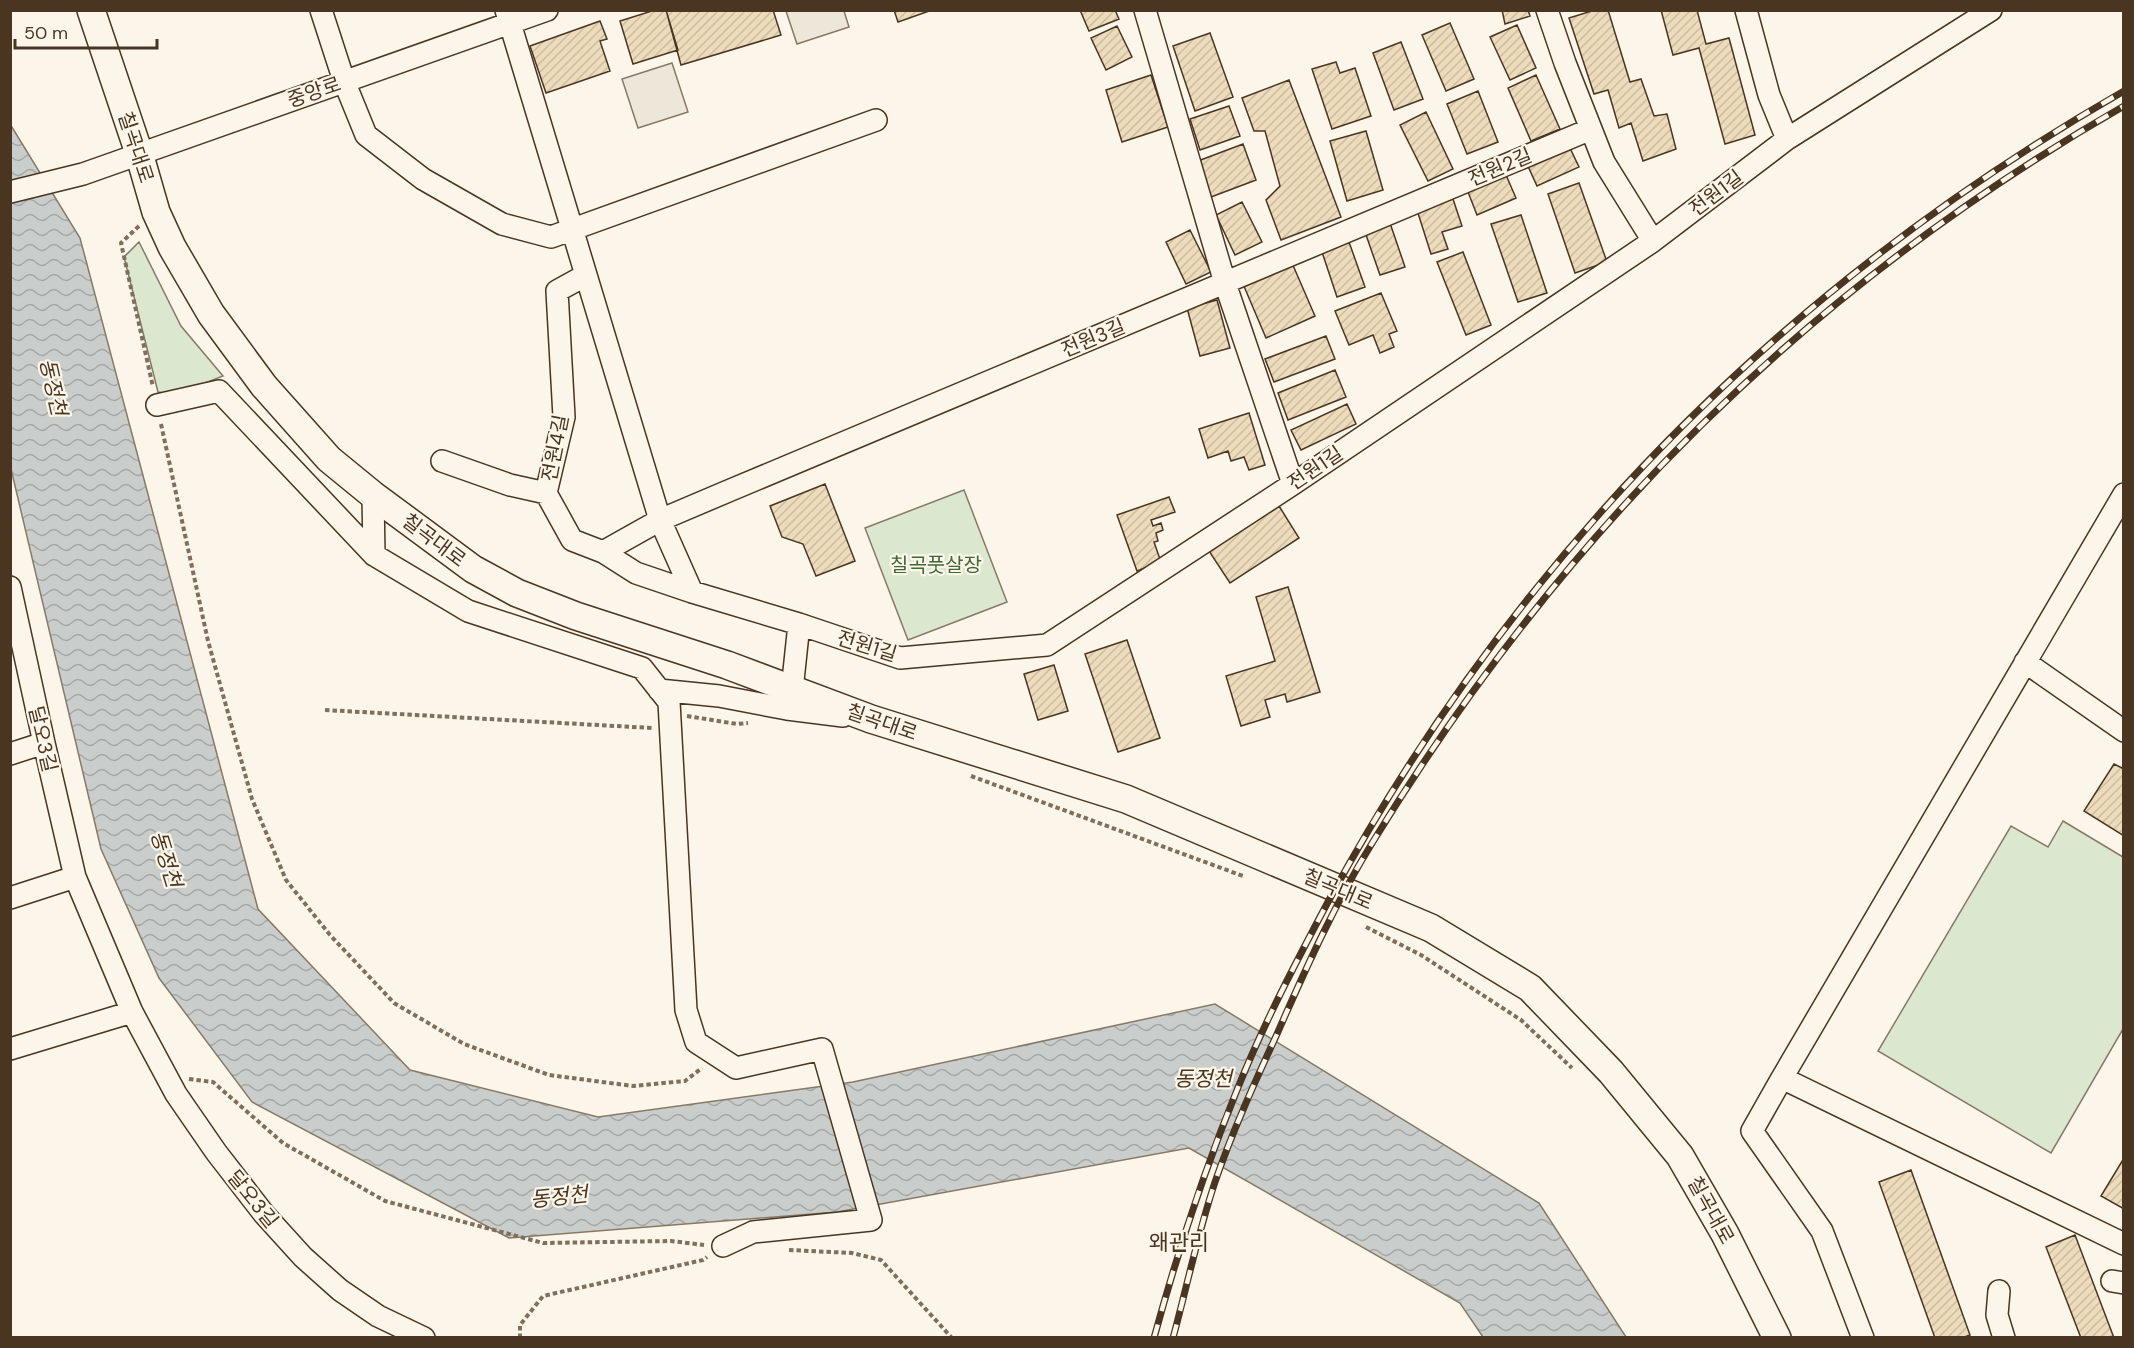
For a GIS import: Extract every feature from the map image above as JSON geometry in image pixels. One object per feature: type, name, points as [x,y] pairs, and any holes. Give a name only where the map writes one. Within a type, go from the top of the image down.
[{"type":"main road","points":[[73,10],[105,55]]},
{"type":"main road","name":"칠곡대로","points":[[90,10],[139,153],[156,212],[172,248],[211,314],[264,386],[329,459],[374,495],[473,569],[517,593],[576,616],[727,665],[871,719],[1126,799],[1431,928],[1530,988],[1611,1072],[1680,1156],[1725,1234],[1778,1338]]},
{"type":"main road","points":[[105,55],[108,10]]},
{"type":"street","points":[[321,10],[344,81],[366,135],[423,179],[502,224],[551,237],[876,120]]},
{"type":"street","name":"중앙로","points":[[10,192],[83,174],[344,81],[508,17],[547,10]]},
{"type":"street","points":[[1145,10],[1225,283],[1293,483]]},
{"type":"street","points":[[1547,10],[1564,63],[1604,162],[1653,241]]},
{"type":"street","points":[[1746,10],[1769,95],[1787,139]]},
{"type":"street","name":"전원1길","points":[[546,494],[572,540],[603,552],[636,573],[900,658],[1047,645],[1653,241],[1787,139],[1991,10]]},
{"type":"street","points":[[508,17],[660,520],[692,592]]},
{"type":"street","name":"전원2길","points":[[1410,205],[1591,129]]},
{"type":"street","name":"전원3길","points":[[660,520],[1410,205]]},
{"type":"street","name":"전원4길","points":[[442,461],[510,485],[546,494],[564,417],[557,291],[586,275]]},
{"type":"street","points":[[157,405],[219,391],[374,555],[468,611],[642,668],[669,702],[686,1010],[696,1042],[736,1068],[822,1049],[871,1220],[753,1232],[723,1246]]},
{"type":"street","points":[[1863,1338],[1822,1231],[1752,1131],[2124,494]]},
{"type":"street","points":[[374,495],[374,555]]},
{"type":"street","points":[[603,552],[660,520]]},
{"type":"street","name":"달오3길","points":[[11,597],[75,877],[132,1012],[176,1094],[216,1152],[264,1214],[303,1257],[340,1290],[378,1316],[424,1338]]},
{"type":"street","points":[[792,690],[799,624]]},
{"type":"street","points":[[2025,662],[2124,731]]},
{"type":"street","points":[[659,690],[719,696],[787,709],[871,719]]},
{"type":"street","points":[[10,754],[44,743]]},
{"type":"street","points":[[10,898],[75,877]]},
{"type":"street","points":[[10,1049],[132,1012]]},
{"type":"street","points":[[1782,1078],[2124,1244]]},
{"type":"street","points":[[1999,1291],[1997,1316],[2004,1338]]},
{"type":"path","points":[[156,212],[121,243],[208,641],[252,799],[286,879],[330,935],[394,1003],[464,1044],[549,1075],[633,1086],[685,1081],[717,1056]]},
{"type":"path","points":[[324,710],[670,728],[684,716],[737,724],[757,722]]},
{"type":"path","points":[[969,775],[1246,876]]},
{"type":"path","points":[[1363,926],[1421,955],[1521,1020],[1578,1072]]},
{"type":"path","points":[[166,1075],[213,1082],[283,1143],[385,1201],[543,1243],[671,1241],[723,1246]]},
{"type":"path","points":[[520,1338],[520,1325],[543,1296],[703,1260],[723,1246]]},
{"type":"path","points":[[782,1249],[852,1253],[881,1260],[952,1338]]},
{"type":"green space","points":[[139,242],[181,326],[223,376],[175,395],[158,392],[124,257]]},
{"type":"green space","name":"칠곡풋살장","points":[[964,490],[1007,602],[908,640],[865,528]]},
{"type":"green space","points":[[2063,821],[2123,857],[2123,1029],[2051,1153],[1878,1051],[2011,826],[2048,847]]},
{"type":"shaded area","points":[[786,11],[844,11],[849,27],[797,44]]},
{"type":"shaded area","points":[[672,63],[688,112],[638,128],[622,79]]},
{"type":"water","name":"동정천","points":[[10,124],[80,238],[258,909],[410,1070],[598,1117],[853,1082],[1215,1004],[1539,1203],[1626,1337],[1483,1337],[1460,1303],[1189,1148],[837,1212],[509,1238],[252,1102],[159,978],[101,849],[11,469]]},
{"type":"building","points":[[655,10],[666,10],[678,50],[633,64],[620,21]]},
{"type":"building","points":[[666,10],[773,10],[781,35],[681,65]]},
{"type":"building","points":[[894,10],[932,10],[898,22]]},
{"type":"building","points":[[1080,10],[1115,10],[1119,19],[1089,31]]},
{"type":"building","points":[[1502,10],[1528,10],[1530,16],[1505,24]]},
{"type":"building","points":[[1595,10],[1608,10],[1630,82],[1641,79],[1654,116],[1667,114],[1676,149],[1643,161],[1631,123],[1619,128],[1608,90],[1594,94],[1569,18]]},
{"type":"building","points":[[1661,10],[1697,10],[1706,44],[1729,38],[1755,135],[1725,144],[1699,48],[1673,55]]},
{"type":"building","points":[[600,21],[607,39],[600,41],[610,71],[546,93],[530,46]]},
{"type":"building","points":[[1450,23],[1474,79],[1446,91],[1422,35]]},
{"type":"building","points":[[1517,25],[1536,68],[1510,80],[1490,37]]},
{"type":"building","points":[[1117,26],[1132,57],[1106,70],[1091,38]]},
{"type":"building","points":[[1210,33],[1233,97],[1195,111],[1173,46]]},
{"type":"building","points":[[1401,42],[1423,99],[1394,110],[1373,53]]},
{"type":"building","points":[[1336,62],[1340,73],[1355,68],[1371,116],[1332,129],[1312,69]]},
{"type":"building","points":[[1151,75],[1168,127],[1122,142],[1106,90]]},
{"type":"building","points":[[1536,75],[1560,129],[1531,141],[1508,88]]},
{"type":"building","points":[[1289,80],[1341,217],[1281,240],[1266,200],[1280,186],[1265,131],[1254,131],[1242,98]]},
{"type":"building","points":[[1478,91],[1498,142],[1467,154],[1447,104]]},
{"type":"building","points":[[1229,106],[1240,136],[1200,150],[1190,119]]},
{"type":"building","points":[[1426,112],[1453,169],[1428,181],[1400,125]]},
{"type":"building","points":[[1366,131],[1383,190],[1347,201],[1330,141]]},
{"type":"building","points":[[1243,144],[1256,180],[1211,197],[1198,161]]},
{"type":"building","points":[[1568,144],[1579,167],[1537,186],[1527,164]]},
{"type":"building","points":[[1506,175],[1516,198],[1477,215],[1468,192]]},
{"type":"building","points":[[1579,183],[1607,262],[1575,273],[1548,194]]},
{"type":"building","points":[[1453,199],[1462,226],[1442,232],[1448,249],[1431,254],[1417,210]]},
{"type":"building","points":[[1242,202],[1262,242],[1235,255],[1216,215]]},
{"type":"building","points":[[1521,215],[1547,293],[1518,302],[1491,224]]},
{"type":"building","points":[[1390,223],[1405,267],[1380,275],[1365,232]]},
{"type":"building","points":[[1190,230],[1211,272],[1186,284],[1166,242]]},
{"type":"building","points":[[1349,242],[1365,287],[1337,297],[1322,252]]},
{"type":"building","points":[[1463,252],[1491,325],[1466,335],[1437,262]]},
{"type":"building","points":[[1292,263],[1315,316],[1266,338],[1243,284]]},
{"type":"building","points":[[1381,293],[1397,331],[1389,334],[1394,347],[1380,353],[1373,335],[1349,345],[1335,311]]},
{"type":"building","points":[[1217,300],[1230,348],[1200,356],[1187,308]]},
{"type":"building","points":[[1326,336],[1335,359],[1274,382],[1265,359]]},
{"type":"building","points":[[1335,370],[1346,397],[1288,420],[1278,393]]},
{"type":"building","points":[[1347,404],[1356,424],[1301,450],[1291,430]]},
{"type":"building","points":[[1249,413],[1265,465],[1249,470],[1244,457],[1231,461],[1228,451],[1208,458],[1199,429]]},
{"type":"building","points":[[825,484],[855,561],[816,576],[803,544],[782,537],[770,506]]},
{"type":"building","points":[[1169,497],[1175,512],[1151,520],[1153,526],[1161,523],[1163,530],[1156,533],[1158,541],[1154,542],[1161,562],[1137,571],[1117,515]]},
{"type":"building","points":[[1279,506],[1299,538],[1230,583],[1209,551]]},
{"type":"building","points":[[1288,587],[1320,692],[1287,702],[1285,694],[1265,700],[1270,717],[1241,726],[1226,676],[1275,661],[1256,597]]},
{"type":"building","points":[[1127,640],[1160,738],[1118,752],[1085,654]]},
{"type":"building","points":[[1054,665],[1068,711],[1038,720],[1024,674]]},
{"type":"building","points":[[2114,764],[2124,769],[2124,836],[2084,811]]},
{"type":"building","points":[[2124,1158],[2124,1209],[2101,1196]]},
{"type":"building","points":[[1911,1170],[1970,1335],[1962,1338],[1935,1338],[1879,1182]]},
{"type":"building","points":[[2075,1235],[2114,1338],[2081,1338],[2046,1247]]},
{"type":"railway","points":[[1154,1338],[1213,1151],[1247,1066],[1292,970],[1329,900],[1403,774],[1484,656],[1573,544],[1669,440],[1772,342],[1883,251],[2000,168],[2124,91]]},
{"type":"railway","points":[[1173,1338],[1203,1221],[1222,1163],[1252,1089],[1322,935],[1374,840],[1448,727],[1527,620],[1611,519],[1702,425],[1798,336],[1900,253],[2009,177],[2124,106]]},
{"type":"district","name":"왜관리","points":[[1179,1242]]}]
